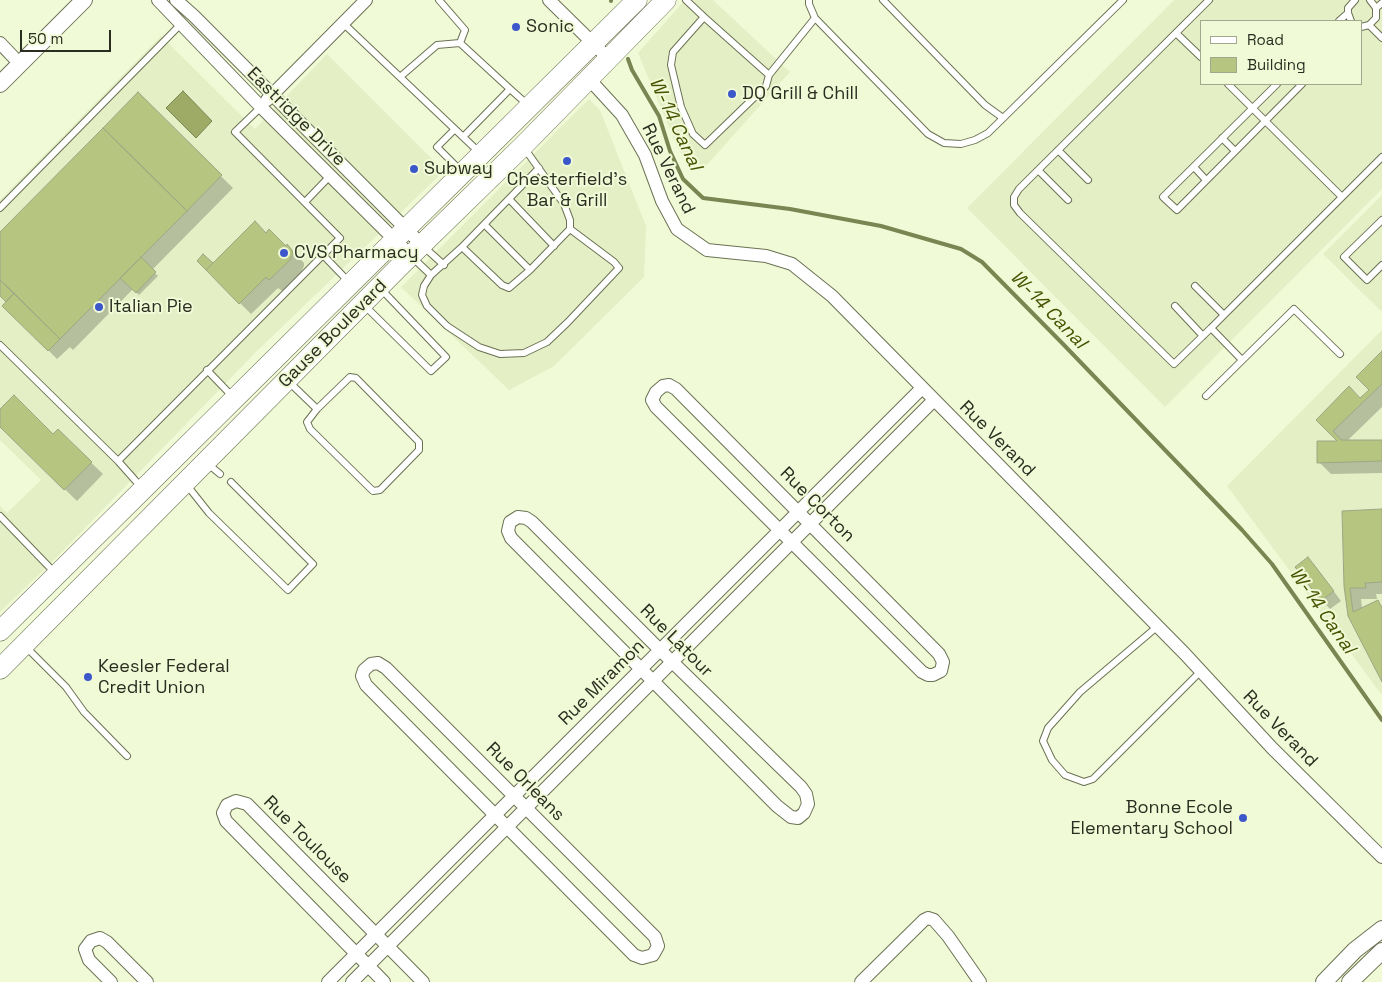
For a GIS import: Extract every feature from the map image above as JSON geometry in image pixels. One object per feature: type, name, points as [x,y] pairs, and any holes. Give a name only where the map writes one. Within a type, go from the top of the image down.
[{"type":"main road","name":"Gause Boulevard","points":[[0,631],[637,0]]},
{"type":"main road","name":"Gause Boulevard","points":[[2,664],[24,645],[185,484],[213,468],[250,418],[416,250],[523,146],[666,0]]},
{"type":"main road","points":[[235,399],[250,418]]},
{"type":"street","points":[[0,84],[84,0]]},
{"type":"street","name":"Eastridge Drive","points":[[158,0],[180,25],[330,176],[401,235]]},
{"type":"street","name":"Eastridge Drive","points":[[176,0],[340,163],[416,250]]},
{"type":"street","points":[[261,107],[366,0]]},
{"type":"street","points":[[549,0],[608,58]]},
{"type":"street","points":[[0,43],[20,64]]},
{"type":"street","name":"Rue Verand","points":[[589,79],[622,115],[644,155],[662,201],[677,229],[707,250],[766,256],[792,264],[832,296],[1201,670],[1272,748],[1382,857]]},
{"type":"street","points":[[330,176],[340,163]]},
{"type":"street","name":"Rue Corton","points":[[669,385],[676,389],[811,524],[939,654],[943,662],[941,671],[934,675],[922,672],[656,406],[652,400],[656,392],[662,386],[669,385]]},
{"type":"street","name":"Rue Miramon","points":[[328,982],[922,388]]},
{"type":"street","name":"Rue Miramon","points":[[352,982],[934,400]]},
{"type":"street","name":"Rue Latour","points":[[518,517],[526,518],[532,522],[672,662],[801,787],[806,794],[808,804],[804,813],[798,818],[791,817],[777,806],[511,538],[508,531],[510,522],[518,517]]},
{"type":"street","name":"Rue Orleans","points":[[378,663],[386,668],[526,808],[655,938],[658,946],[653,955],[642,958],[634,955],[366,685],[362,676],[364,670],[371,664],[378,663]]},
{"type":"street","name":"Rue Toulouse","points":[[384,982],[226,821],[223,813],[227,805],[236,801],[247,804],[423,982]]},
{"type":"street","points":[[861,982],[928,918],[934,920],[948,936],[980,982]]},
{"type":"street","points":[[1324,982],[1355,950],[1382,929]]},
{"type":"street","points":[[111,982],[89,960],[85,949],[91,941],[100,938],[108,942],[147,982]]},
{"type":"street","points":[[1350,982],[1382,951]]},
{"type":"lane","points":[[439,0],[465,30],[460,43]]},
{"type":"lane","points":[[686,0],[769,75]]},
{"type":"lane","points":[[810,0],[809,4],[814,18],[928,134],[944,143],[961,144],[975,140],[988,133],[1122,0]]},
{"type":"lane","points":[[883,0],[985,105],[1003,118]]},
{"type":"lane","points":[[1209,0],[1018,189],[1014,197],[1014,205],[1020,213],[1174,364],[1382,157]]},
{"type":"lane","points":[[1362,27],[1369,25],[1376,18],[1376,8],[1370,0]]},
{"type":"lane","points":[[1340,20],[1348,13],[1351,1]]},
{"type":"lane","points":[[1376,8],[1382,3]]},
{"type":"lane","points":[[1348,13],[1351,20]]},
{"type":"lane","points":[[704,17],[673,52],[671,65],[681,107],[693,134],[705,145],[766,86],[769,75],[814,18]]},
{"type":"lane","points":[[343,23],[482,154]]},
{"type":"lane","points":[[0,208],[180,25]]},
{"type":"lane","points":[[1369,25],[1382,38]]},
{"type":"lane","points":[[1176,33],[1200,56]]},
{"type":"lane","points":[[400,76],[437,45],[460,43],[530,107]]},
{"type":"lane","points":[[1229,85],[1342,197]]},
{"type":"lane","points":[[1276,85],[1164,197],[1177,210],[1301,85]]},
{"type":"lane","points":[[463,137],[510,89]]},
{"type":"lane","points":[[118,461],[340,238],[235,132],[261,107]]},
{"type":"lane","points":[[455,129],[437,147],[463,173]]},
{"type":"lane","points":[[1222,138],[1235,151]]},
{"type":"lane","points":[[462,247],[502,285],[509,288],[530,270],[570,229],[570,220],[564,204],[523,146]]},
{"type":"lane","points":[[1058,150],[1088,180]]},
{"type":"lane","points":[[1194,167],[1206,180]]},
{"type":"lane","points":[[539,168],[485,225],[431,275],[424,286],[422,295],[427,306],[447,326],[479,347],[500,354],[524,353],[547,342],[620,268],[570,229]]},
{"type":"lane","points":[[1038,170],[1068,200]]},
{"type":"lane","points":[[305,202],[330,176]]},
{"type":"lane","points":[[509,199],[554,246]]},
{"type":"lane","points":[[1382,220],[1344,257],[1367,280],[1382,265]]},
{"type":"lane","points":[[485,225],[530,270]]},
{"type":"lane","points":[[416,250],[444,265]]},
{"type":"lane","points":[[416,250],[431,275]]},
{"type":"lane","points":[[323,255],[351,285]]},
{"type":"lane","points":[[1195,286],[1224,315]]},
{"type":"lane","points":[[363,304],[431,371],[446,357],[380,287]]},
{"type":"lane","points":[[1175,306],[1203,336]]},
{"type":"lane","points":[[1206,396],[1294,309],[1340,354]]},
{"type":"lane","points":[[1211,328],[1242,360]]},
{"type":"lane","points":[[0,346],[118,461],[143,490]]},
{"type":"lane","points":[[207,370],[235,399]]},
{"type":"lane","points":[[350,377],[356,378],[419,442],[419,450],[380,490],[373,491],[310,429],[307,422],[317,409],[350,377]]},
{"type":"lane","points":[[288,380],[317,409]]},
{"type":"lane","points":[[185,484],[209,513],[288,590],[313,564],[232,482]]},
{"type":"lane","points":[[0,516],[57,575]]},
{"type":"lane","points":[[1158,626],[1080,692],[1048,728],[1043,741],[1052,760],[1065,775],[1084,782],[1093,779],[1201,670]]},
{"type":"lane","points":[[24,645],[66,687],[84,712],[127,756]]},
{"type":"shaded area","points":[[685,0],[713,0],[790,72],[705,167],[684,157],[678,149],[638,53]]},
{"type":"shaded area","points":[[1174,0],[1382,0],[1382,189],[1165,407],[967,208]]},
{"type":"shaded area","points":[[161,36],[255,129],[327,54],[444,171],[256,352],[54,560],[0,612],[0,506],[7,513],[41,480],[0,440],[0,200]]},
{"type":"shaded area","points":[[183,91],[212,121],[196,138],[166,108]]},
{"type":"shaded area","points":[[589,99],[600,110],[646,226],[644,277],[554,366],[509,390],[401,287]]},
{"type":"shaded area","points":[[1382,195],[1382,312],[1323,254]]},
{"type":"shaded area","points":[[1382,330],[1382,693],[1381,694],[1227,486]]},
{"type":"building","points":[[138,92],[222,175],[187,211],[103,128]]},
{"type":"building","points":[[103,128],[187,211],[60,339],[0,280],[0,232]]},
{"type":"building","points":[[255,221],[266,233],[269,229],[286,246],[287,244],[293,254],[290,260],[269,280],[266,277],[239,304],[206,270]]},
{"type":"building","points":[[203,254],[213,263],[206,270],[197,261]]},
{"type":"building","points":[[141,257],[156,272],[136,293],[120,278]]},
{"type":"building","points":[[0,280],[14,293],[6,302],[0,296]]},
{"type":"building","points":[[14,293],[60,339],[48,351],[2,306]]},
{"type":"building","points":[[1382,351],[1382,384],[1333,431],[1341,440],[1382,440],[1382,461],[1317,463],[1317,441],[1337,441],[1316,420],[1349,386],[1360,398],[1369,390],[1356,377]]},
{"type":"building","points":[[14,395],[53,434],[58,429],[92,462],[64,490],[0,427],[0,409]]},
{"type":"building","points":[[1382,509],[1382,582],[1365,583],[1366,588],[1350,588],[1353,612],[1378,600],[1382,608],[1382,682],[1348,616],[1344,586],[1342,511]]},
{"type":"building","points":[[1308,557],[1334,591],[1321,601],[1295,567]]},
{"type":"waterway","name":"W-14 Canal","points":[[628,59],[632,70],[659,116],[670,151],[683,179],[703,198],[790,209],[881,226],[961,249],[982,262],[1242,530],[1272,564],[1382,720]]},
{"type":"place","name":"Sonic","points":[[516,27]]},
{"type":"place","name":"DQ Grill & Chill","points":[[732,94]]},
{"type":"place","name":"Chesterfield's Bar & Grill","points":[[567,161]]},
{"type":"place","name":"Subway","points":[[414,169]]},
{"type":"place","name":"CVS Pharmacy","points":[[284,253]]},
{"type":"place","name":"Italian Pie","points":[[99,307]]},
{"type":"place","name":"Keesler Federal Credit Union","points":[[88,677]]},
{"type":"place","name":"Bonne Ecole Elementary School","points":[[1243,818]]}]
